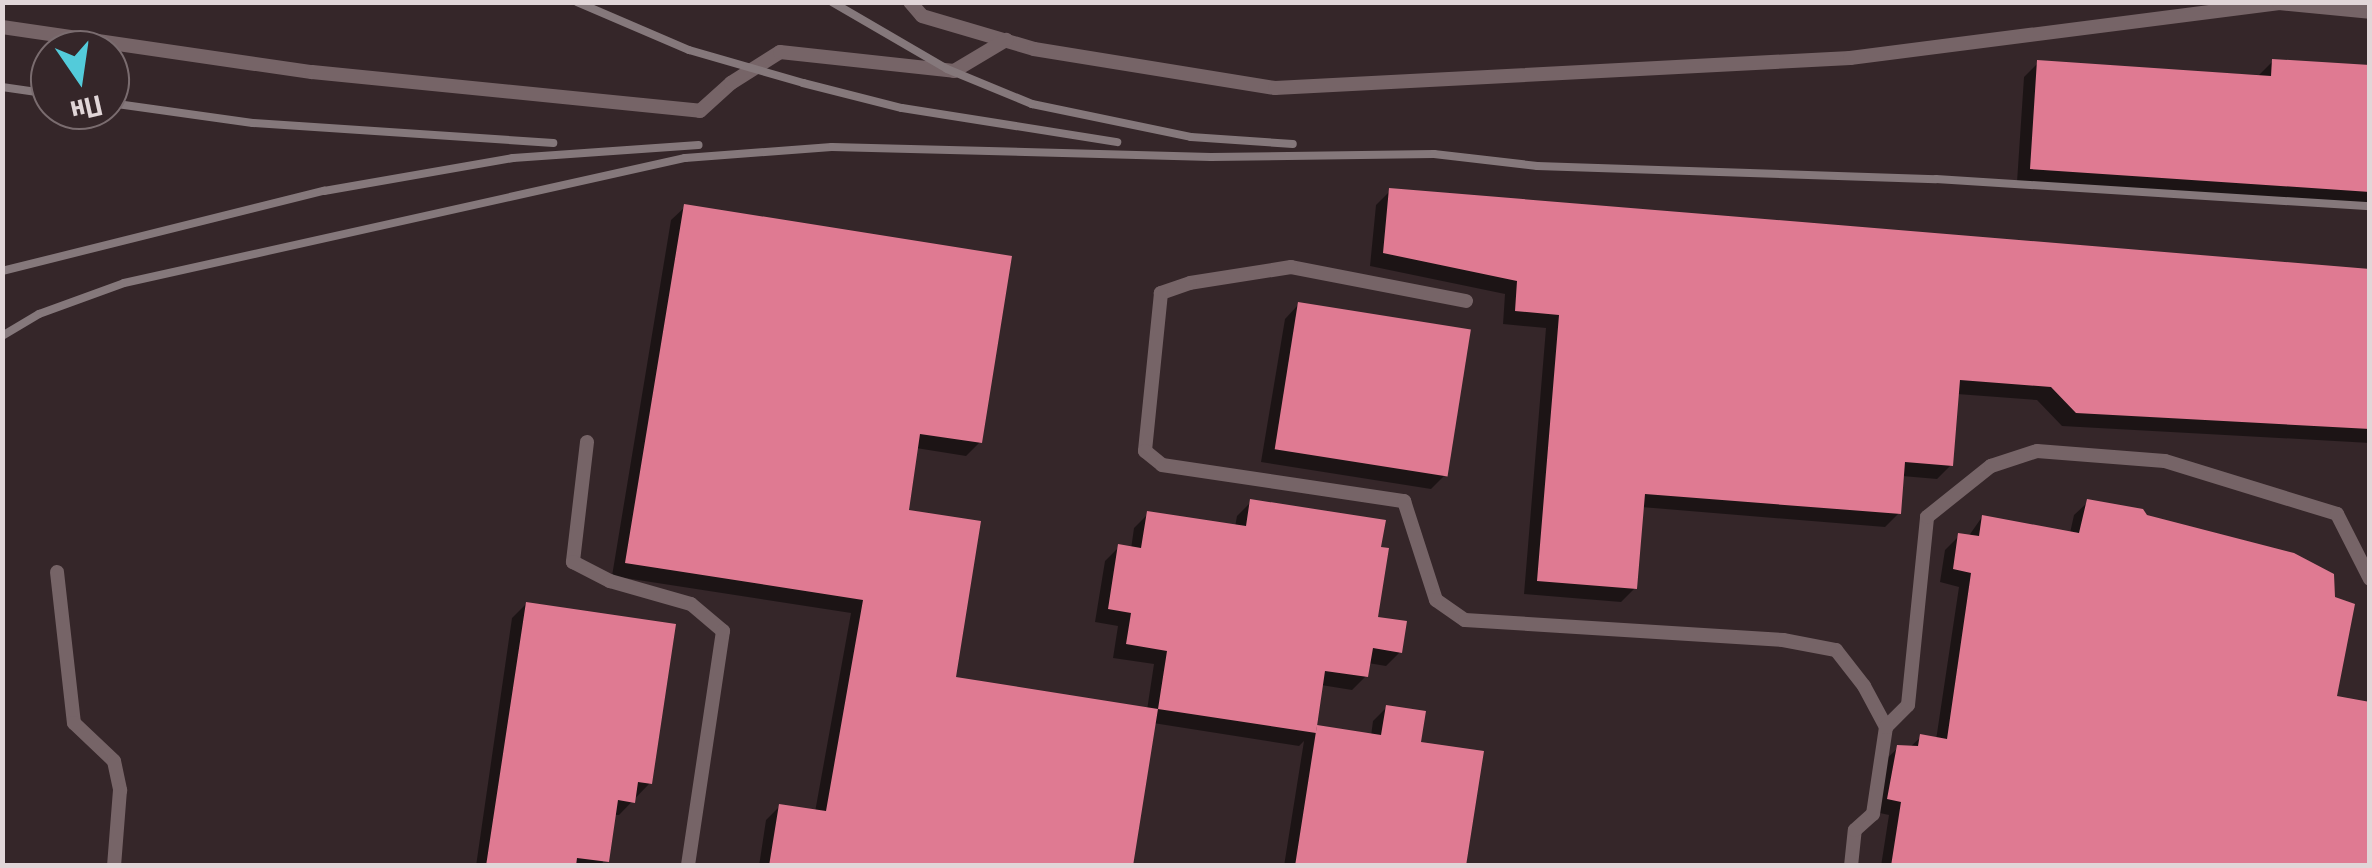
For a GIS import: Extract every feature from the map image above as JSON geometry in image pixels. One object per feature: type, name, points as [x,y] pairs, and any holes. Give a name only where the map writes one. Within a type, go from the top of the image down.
[{"type":"lane","points":[[910,2],[922,16],[1006,40],[1275,88],[1850,58],[2279,3],[2370,12]]},
{"type":"lane","points":[[2,26],[312,72],[700,110],[731,83],[780,52],[954,71],[1006,40]]},
{"type":"lane","points":[[1466,302],[1291,267],[1190,284],[1162,294],[1145,452],[1162,464],[1404,501],[1436,600],[1465,620],[1782,640],[1836,650],[1864,686],[1886,727]]},
{"type":"lane","points":[[586,442],[573,562],[610,581],[691,604],[723,631],[688,866]]},
{"type":"lane","points":[[1852,866],[1855,830],[1873,814],[1886,727],[1908,705],[1927,518],[1992,466],[2038,451],[2165,461],[2337,514],[2370,579]]},
{"type":"lane","points":[[57,572],[74,723],[114,761],[120,790],[114,866]]},
{"type":"building","points":[[2272,59],[2370,65],[2370,192],[2030,169],[2037,60],[2271,76]]},
{"type":"building","points":[[1389,188],[2370,269],[2370,429],[2076,413],[2051,387],[1960,380],[1953,466],[1905,462],[1901,514],[1645,494],[1637,589],[1537,581],[1559,315],[1515,311],[1517,281],[1383,253]]},
{"type":"building","points":[[684,204],[1012,256],[982,443],[920,434],[909,510],[981,521],[956,677],[1158,709],[1133,866],[769,866],[779,804],[826,811],[863,600],[625,563]]},
{"type":"building","points":[[1298,302],[1471,329],[1448,477],[1275,449]]},
{"type":"building","points":[[1250,499],[1386,520],[1381,547],[1389,548],[1378,617],[1407,621],[1402,653],[1373,648],[1368,677],[1325,671],[1316,733],[1158,709],[1167,651],[1126,644],[1131,613],[1108,609],[1118,544],[1141,548],[1147,511],[1246,526]]},
{"type":"building","points":[[2087,499],[2143,509],[2147,515],[2294,553],[2334,574],[2335,597],[2355,604],[2337,696],[2370,702],[2370,866],[1891,866],[1901,802],[1887,799],[1897,745],[1918,746],[1920,734],[1947,739],[1971,573],[1953,569],[1958,533],[1979,536],[1982,515],[2079,533]]},
{"type":"building","points":[[526,602],[676,624],[652,784],[638,782],[635,803],[618,800],[609,862],[577,858],[576,866],[486,866]]},
{"type":"building","points":[[1386,705],[1426,711],[1421,742],[1484,751],[1466,866],[1295,866],[1317,725],[1381,735]]},
{"type":"railway","points":[[577,2],[689,50],[803,83],[902,108],[1117,142]]},
{"type":"railway","points":[[832,2],[947,69],[1032,104],[1191,137],[1293,144]]},
{"type":"railway","points":[[2,87],[30,91]]},
{"type":"railway","points":[[130,106],[253,123],[553,143]]},
{"type":"railway","points":[[2,271],[324,191],[513,158],[699,145]]},
{"type":"railway","points":[[2,336],[39,314],[124,283],[685,158],[832,147],[1211,157],[1434,154],[1537,166],[1936,179],[2370,206]]}]
